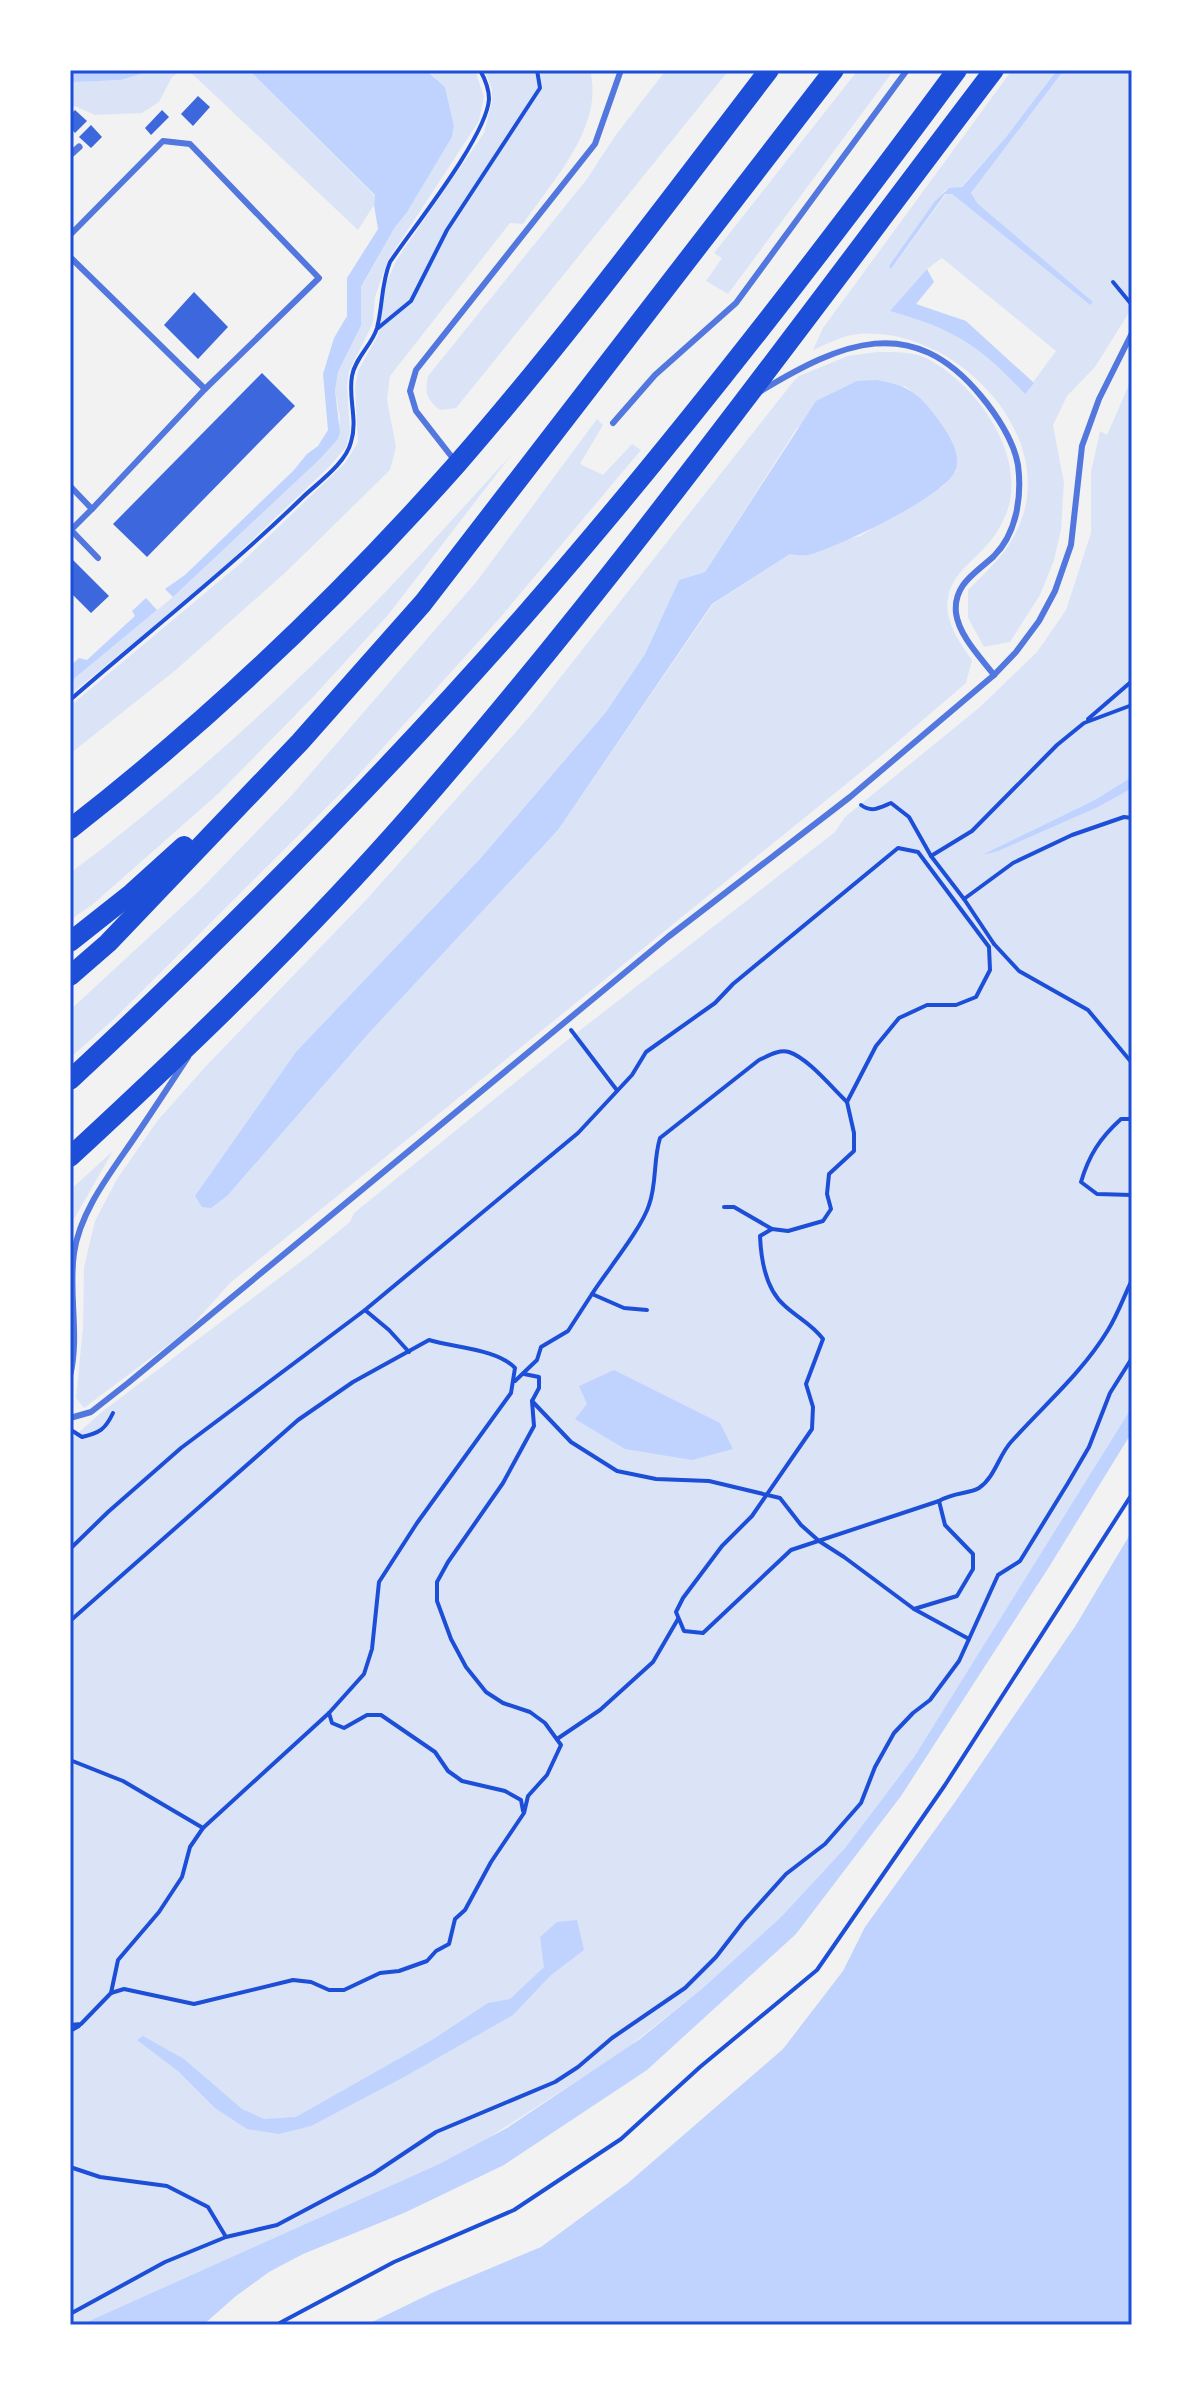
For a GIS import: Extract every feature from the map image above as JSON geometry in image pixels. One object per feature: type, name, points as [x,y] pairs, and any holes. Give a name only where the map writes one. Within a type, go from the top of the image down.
[{"type":"highway","points":[[70,829],[165,752],[298,631],[365,564],[457,463],[608,279],[769,70]]},
{"type":"highway","points":[[70,976],[108,943],[300,742],[423,603],[834,70]]},
{"type":"highway","points":[[70,1080],[259,898],[429,722],[524,616],[705,400],[957,70]]},
{"type":"highway","points":[[70,1157],[206,1031],[341,892],[512,697],[639,538],[994,70]]},
{"type":"highway","points":[[70,942],[132,893],[300,742]]},
{"type":"street","points":[[70,155],[79,147]]},
{"type":"lane","points":[[457,463],[416,411],[410,391],[416,370],[595,144],[621,70]]},
{"type":"lane","points":[[613,423],[655,375],[736,303],[907,70]]},
{"type":"lane","points":[[70,235],[163,141],[190,144],[319,278],[205,389],[71,530],[98,558]]},
{"type":"lane","points":[[70,257],[205,389]]},
{"type":"lane","points":[[70,1418],[91,1412],[116,1393],[668,937],[850,797],[994,675],[1039,621],[1055,591],[1071,545],[1082,446],[1099,399],[1132,333]]},
{"type":"lane","points":[[738,406],[808,363],[851,346],[886,343],[920,348],[948,363],[972,386],[995,413],[1018,463],[1017,515],[995,555],[960,587],[956,613],[966,638],[994,675]]},
{"type":"lane","points":[[70,486],[92,509]]},
{"type":"lane","points":[[70,1376],[74,1345],[72,1270],[78,1234],[111,1172],[206,1031]]},
{"type":"path","points":[[70,700],[196,596],[338,463],[351,444],[354,411],[352,373],[376,329],[382,282],[390,262],[479,132],[489,100],[486,79],[480,70]]},
{"type":"path","points":[[376,329],[411,301],[447,230],[540,88],[537,70]]},
{"type":"path","points":[[1113,282],[1132,305]]},
{"type":"path","points":[[931,856],[972,831],[1057,745],[1132,681]]},
{"type":"path","points":[[1084,723],[1132,705]]},
{"type":"path","points":[[847,1102],[876,1046],[899,1018],[927,1005],[956,1005],[976,997],[990,970],[991,945],[964,899],[931,856],[909,817],[891,803],[868,810],[850,797]]},
{"type":"path","points":[[964,899],[1013,863],[1072,835],[1124,817],[1132,818]]},
{"type":"path","points":[[70,1549],[181,1448],[365,1310],[578,1133],[632,1075],[646,1052],[715,1003],[733,984],[898,848],[918,852],[991,945],[1019,971],[1088,1010],[1132,1063]]},
{"type":"path","points":[[565,1023],[616,1089]]},
{"type":"path","points":[[515,1381],[537,1360],[541,1347],[568,1331],[648,1210],[654,1191],[654,1158],[660,1138],[759,1060],[775,1053],[790,1052],[810,1066],[847,1102],[854,1133],[854,1151],[829,1174],[827,1194],[831,1209],[823,1221],[788,1231],[772,1229],[734,1207],[724,1207]]},
{"type":"path","points":[[1132,1119],[1121,1119],[1099,1140],[1087,1161],[1081,1182],[1097,1194],[1132,1195]]},
{"type":"path","points":[[772,1229],[760,1236],[771,1291],[784,1305],[812,1325],[823,1339],[806,1384],[813,1407],[812,1429],[752,1516],[722,1546],[683,1598],[676,1612],[684,1631],[703,1633],[791,1550],[939,1501],[951,1493],[979,1488],[1009,1444],[1065,1385],[1099,1342],[1132,1280]]},
{"type":"path","points":[[592,1294],[624,1308],[647,1310]]},
{"type":"path","points":[[365,1310],[409,1352]]},
{"type":"path","points":[[70,1621],[298,1420],[353,1382],[429,1340],[459,1349],[495,1353],[515,1368],[511,1393],[417,1523],[379,1582],[372,1649],[364,1674],[329,1713],[203,1828],[190,1847],[182,1877],[159,1912],[118,1960],[111,1993]]},
{"type":"path","points":[[70,2314],[165,2262],[226,2237],[277,2225],[373,2174],[436,2132],[555,2082],[685,1988],[716,1957],[786,1874],[825,1844],[849,1820],[861,1803],[875,1767],[894,1733],[930,1700],[959,1661],[998,1575],[1020,1561],[1089,1447],[1110,1393],[1132,1358]]},
{"type":"path","points":[[70,2028],[81,2024],[111,1993],[124,1989],[194,2004],[293,1980],[311,1982],[329,1990],[344,1990],[380,1973],[399,1971],[427,1961],[436,1951],[449,1944],[455,1919],[465,1910],[491,1862],[524,1813],[528,1796],[547,1775],[561,1745],[545,1723],[530,1712],[503,1703],[486,1692],[466,1667],[451,1639],[437,1601],[437,1582],[448,1562],[503,1483],[534,1426],[532,1401],[539,1388],[539,1377],[524,1374]]},
{"type":"path","points":[[532,1401],[571,1442],[617,1471],[656,1479],[709,1481],[780,1498],[801,1525],[819,1541],[914,1609],[969,1639]]},
{"type":"path","points":[[276,2325],[394,2262],[514,2210],[621,2139],[700,2067],[817,1970],[936,1798],[1132,1494]]},
{"type":"path","points":[[914,1609],[957,1596],[973,1569],[973,1554],[945,1525],[939,1501]]},
{"type":"path","points":[[557,1740],[600,1710],[653,1662],[678,1619]]},
{"type":"path","points":[[329,1713],[332,1723],[344,1728],[367,1715],[381,1715],[435,1752],[448,1771],[462,1781],[505,1791],[521,1800],[524,1813]]},
{"type":"path","points":[[70,1760],[123,1781],[203,1828]]},
{"type":"path","points":[[70,2167],[100,2177],[167,2186],[208,2207],[226,2237]]},
{"type":"shaded area","points":[[153,70],[182,70],[172,77],[159,102],[142,113],[95,115],[75,106],[70,109],[70,82],[121,80]]},
{"type":"shaded area","points":[[188,70],[249,70],[375,196],[374,205],[358,230]]},
{"type":"shaded area","points":[[427,70],[475,70],[484,97],[479,121],[388,260],[375,297],[373,323],[349,371],[350,432],[346,447],[212,578],[70,695],[70,682],[173,597],[338,439],[340,418],[335,391],[338,372],[361,326],[361,288],[452,137],[454,126],[445,87]]},
{"type":"shaded area","points":[[484,70],[590,70],[593,91],[590,112],[573,152],[523,224],[510,223],[390,376],[387,400],[396,447],[390,470],[287,571],[177,669],[70,754],[70,706],[241,563],[345,463],[358,442],[355,388],[358,371],[378,335],[387,281],[397,259],[484,133],[492,89]]},
{"type":"shaded area","points":[[666,70],[729,70],[456,408],[440,410],[428,395],[428,376],[587,179],[615,136]]},
{"type":"shaded area","points":[[858,70],[894,70],[728,294],[706,281],[722,258],[714,253]]},
{"type":"shaded area","points":[[1012,70],[1057,70],[1006,137],[961,187],[945,190],[889,267],[892,268],[946,194],[952,194],[1090,305],[978,204],[971,193],[1064,70],[1132,70],[1132,308],[1095,367],[1067,396],[1053,425],[1064,483],[1061,530],[1054,560],[1040,595],[1010,642],[984,647],[968,618],[968,590],[996,561],[1018,528],[1027,493],[1025,457],[1012,424],[990,393],[962,367],[930,348],[895,336],[859,334],[813,350],[823,328]],"holes":[[[942,258],[1056,351],[1025,393],[994,363],[965,342],[932,325],[891,311],[927,269]]]},
{"type":"shaded area","points":[[896,352],[926,358],[944,369],[978,401],[1003,443],[1010,465],[1012,487],[1008,509],[993,538],[957,576],[948,599],[951,623],[972,660],[966,683],[882,755],[230,1283],[188,1330],[84,1408],[76,1398],[83,1327],[84,1267],[95,1221],[117,1179],[158,1120],[366,900],[530,716],[793,382],[799,376],[848,356]],"holes":[[[905,386],[916,395],[938,424],[956,471],[943,486],[860,536],[790,554],[713,604],[558,830],[369,1033],[228,1195],[479,860],[606,712],[645,654],[679,580],[705,572],[797,428]]]},
{"type":"shaded area","points":[[1132,378],[1132,1407],[914,1757],[845,1848],[781,1917],[704,1987],[622,2052],[485,2140],[439,2164],[80,2325],[70,2325],[70,1440],[103,1411],[307,1257],[350,1222],[354,1213],[565,1042],[835,832],[845,817],[980,707],[1037,652],[1066,610],[1091,533],[1091,472],[1100,431],[1107,435]]},
{"type":"shaded area","points":[[597,419],[603,425],[580,464],[603,475],[632,444],[641,450],[499,619],[351,783],[114,1019],[70,1058],[70,1010],[199,891],[292,795],[477,581]]},
{"type":"shaded area","points":[[512,454],[388,615],[313,697],[219,793],[92,905],[70,920],[70,873],[223,748],[332,646],[386,592]]},
{"type":"shaded area","points":[[113,1151],[70,1226],[70,1190]]},
{"type":"water","points":[[70,70],[153,70],[121,80],[70,82]]},
{"type":"water","points":[[249,70],[426,70],[445,87],[454,126],[452,137],[361,287],[361,326],[338,372],[335,391],[340,432],[338,439],[173,597],[165,589],[185,575],[294,470],[318,446],[328,430],[323,374],[334,338],[347,316],[347,278],[378,229],[375,195]]},
{"type":"water","points":[[1057,70],[1064,70],[971,193],[978,204],[1093,302],[1090,305],[952,194],[945,194],[891,269],[889,266],[935,201],[949,188],[962,187],[1006,137]]},
{"type":"water","points":[[927,269],[934,282],[916,304],[966,321],[1034,383],[1025,394],[994,363],[965,341],[932,325],[890,311]]},
{"type":"water","points":[[877,380],[912,392],[945,429],[957,455],[956,469],[949,480],[913,506],[865,532],[808,555],[790,554],[712,604],[558,830],[369,1033],[228,1195],[211,1208],[202,1207],[195,1196],[296,1052],[479,860],[606,712],[645,654],[679,580],[705,572],[816,401],[857,381]]},
{"type":"water","points":[[146,598],[157,610],[70,682],[70,666],[79,658],[87,660],[135,616],[132,611]]},
{"type":"water","points":[[1132,777],[1132,788],[1098,807],[998,851],[982,855],[1095,800]]},
{"type":"water","points":[[614,1370],[720,1423],[733,1449],[692,1460],[625,1449],[575,1419],[587,1404],[579,1386]]},
{"type":"water","points":[[1132,1407],[1132,1432],[901,1796],[796,1934],[647,2070],[504,2165],[269,2272],[203,2325],[80,2325],[439,2164],[507,2128],[640,2039],[704,1987],[781,1917],[845,1848],[914,1757]]},
{"type":"water","points":[[1132,1531],[1132,2325],[366,2325],[436,2291],[541,2247],[628,2183],[783,2049],[843,1971],[865,1927],[1076,1625]]},
{"type":"water","points":[[577,1920],[584,1950],[551,1975],[513,2015],[311,2126],[279,2134],[247,2129],[215,2108],[178,2071],[137,2040],[143,2036],[184,2059],[242,2109],[264,2119],[296,2117],[432,2040],[488,2003],[510,1999],[544,1967],[540,1937],[557,1922]]},
{"type":"building","points":[[198,96],[210,107],[193,126],[181,114]]},
{"type":"building","points":[[75,110],[87,121],[75,133],[70,127],[70,115]]},
{"type":"building","points":[[162,110],[169,117],[151,135],[145,128]]},
{"type":"building","points":[[91,125],[102,137],[91,148],[79,137]]},
{"type":"building","points":[[194,292],[228,327],[198,359],[164,325]]},
{"type":"building","points":[[262,373],[295,406],[147,557],[113,524]]},
{"type":"building","points":[[70,557],[109,596],[91,613],[70,592]]}]
